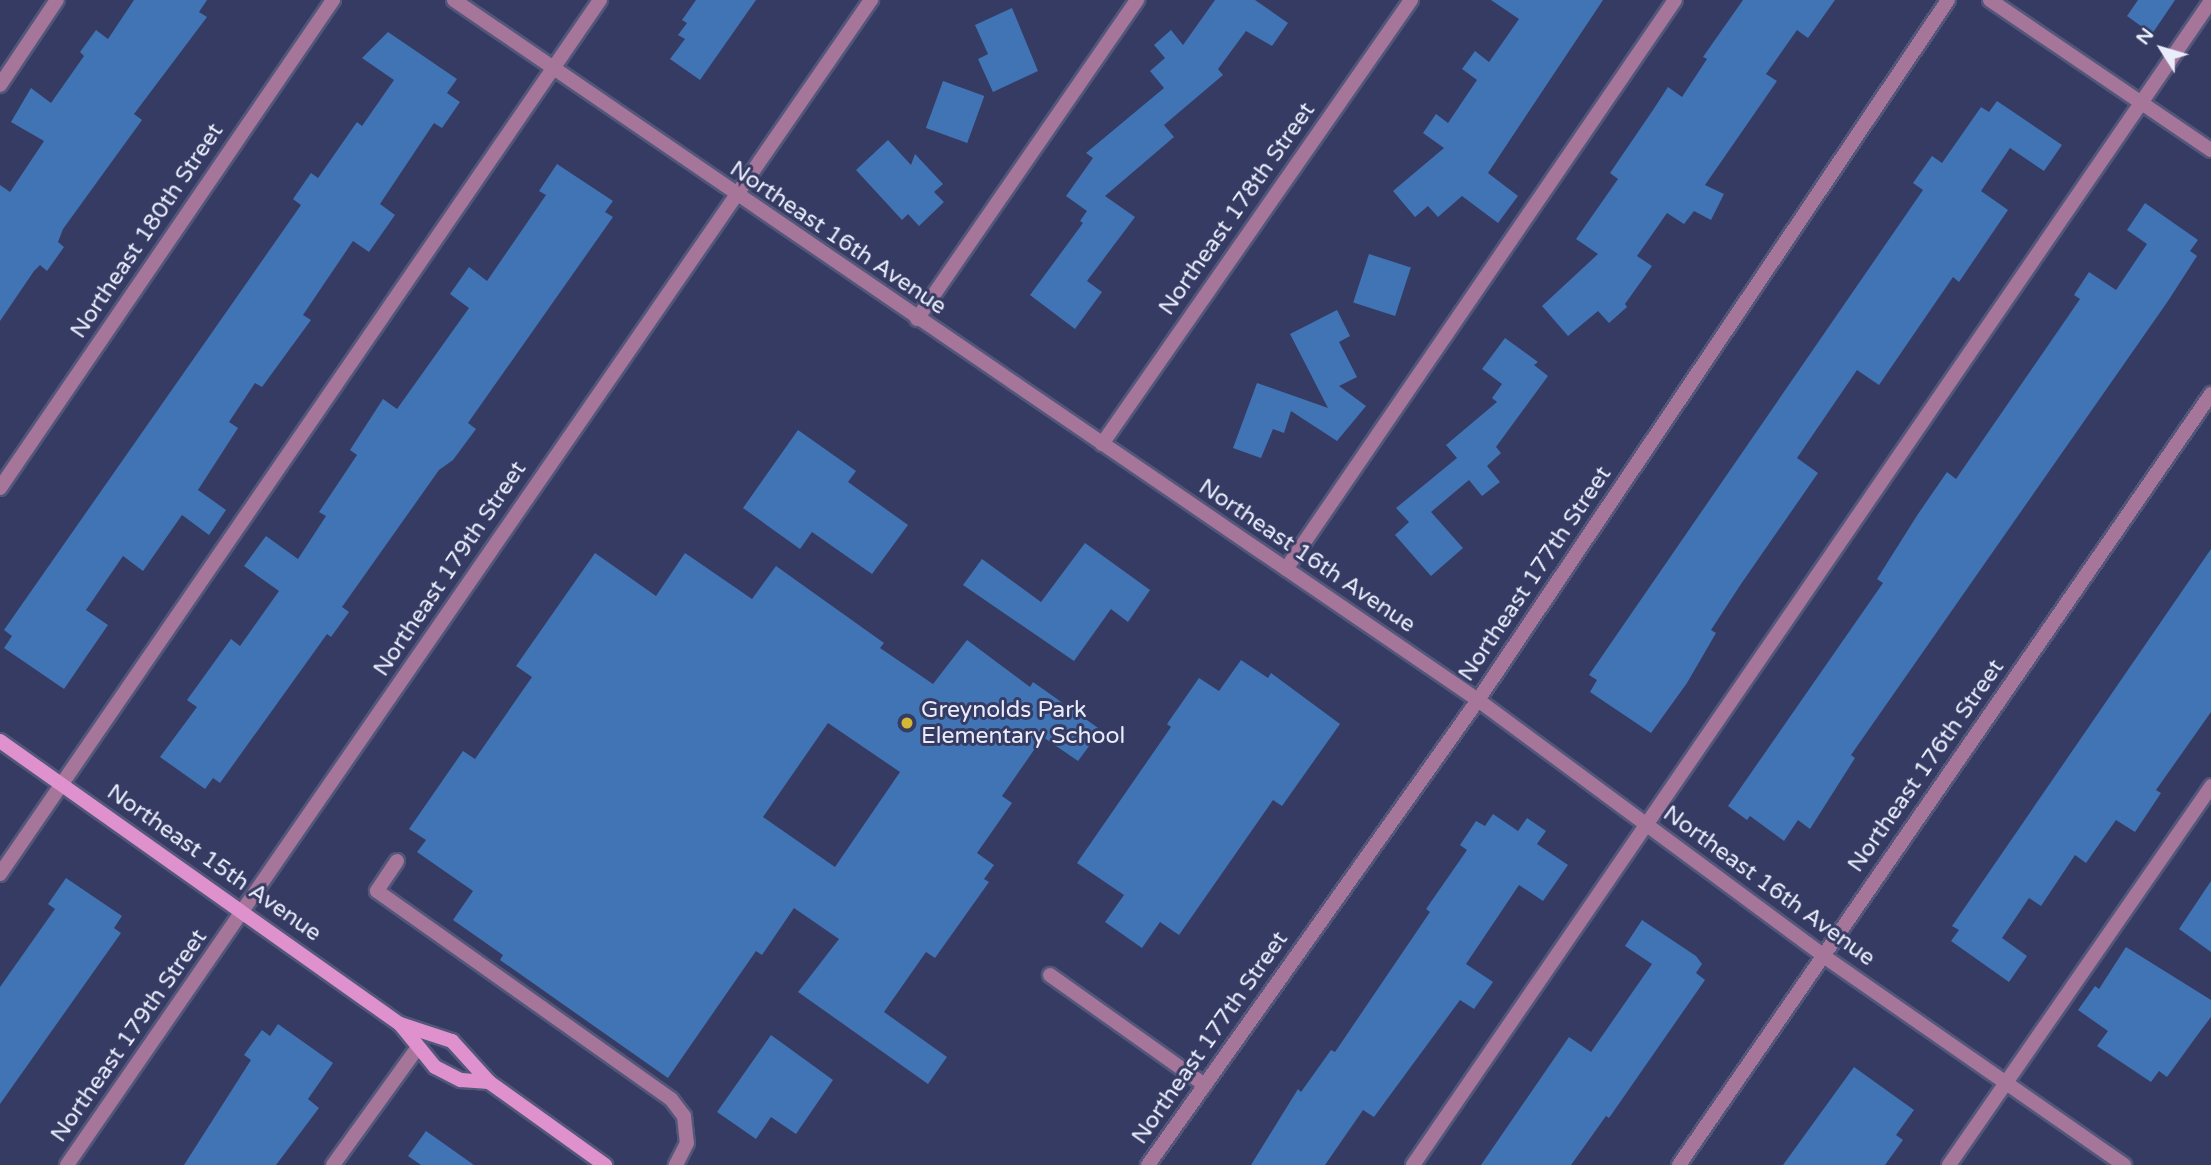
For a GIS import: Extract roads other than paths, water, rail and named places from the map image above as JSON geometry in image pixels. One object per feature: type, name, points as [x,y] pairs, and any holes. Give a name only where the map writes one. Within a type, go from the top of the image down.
[{"type":"street","points":[[0,85],[57,0]]},
{"type":"street","name":"Northeast 180th Street","points":[[0,488],[332,0]]},
{"type":"street","name":"Northeast 16th Avenue","points":[[454,0],[734,195],[1478,700],[1822,955],[2007,1081],[2124,1165]]},
{"type":"street","points":[[0,873],[600,0]]},
{"type":"street","name":"Northeast 179th Street","points":[[67,1165],[871,0]]},
{"type":"street","points":[[917,318],[1136,0]]},
{"type":"street","name":"Northeast 178th Street","points":[[1102,444],[1410,0]]},
{"type":"street","points":[[1286,569],[1675,0]]},
{"type":"street","name":"Northeast 177th Street","points":[[1148,1165],[1478,700],[1948,0]]},
{"type":"street","points":[[1990,0],[2211,150]]},
{"type":"street","points":[[1413,1165],[2211,1]]},
{"type":"street","name":"Northeast 176th Street","points":[[1679,1165],[2211,394]]},
{"type":"street","name":"Northeast 15th Avenue","points":[[0,741],[244,911],[400,1024],[435,1067],[461,1080],[489,1082]]},
{"type":"street","points":[[1950,1165],[2211,786]]},
{"type":"street","points":[[397,861],[377,891],[671,1098],[684,1116],[687,1143],[676,1165]]},
{"type":"street","points":[[1050,975],[1205,1085]]},
{"type":"street","name":"Northeast 15th Avenue","points":[[400,1024],[452,1041],[489,1082],[605,1165]]},
{"type":"street","points":[[333,1165],[418,1047]]},
{"type":"place","name":"Greynolds Park Elementary School","points":[[907,723]]}]
